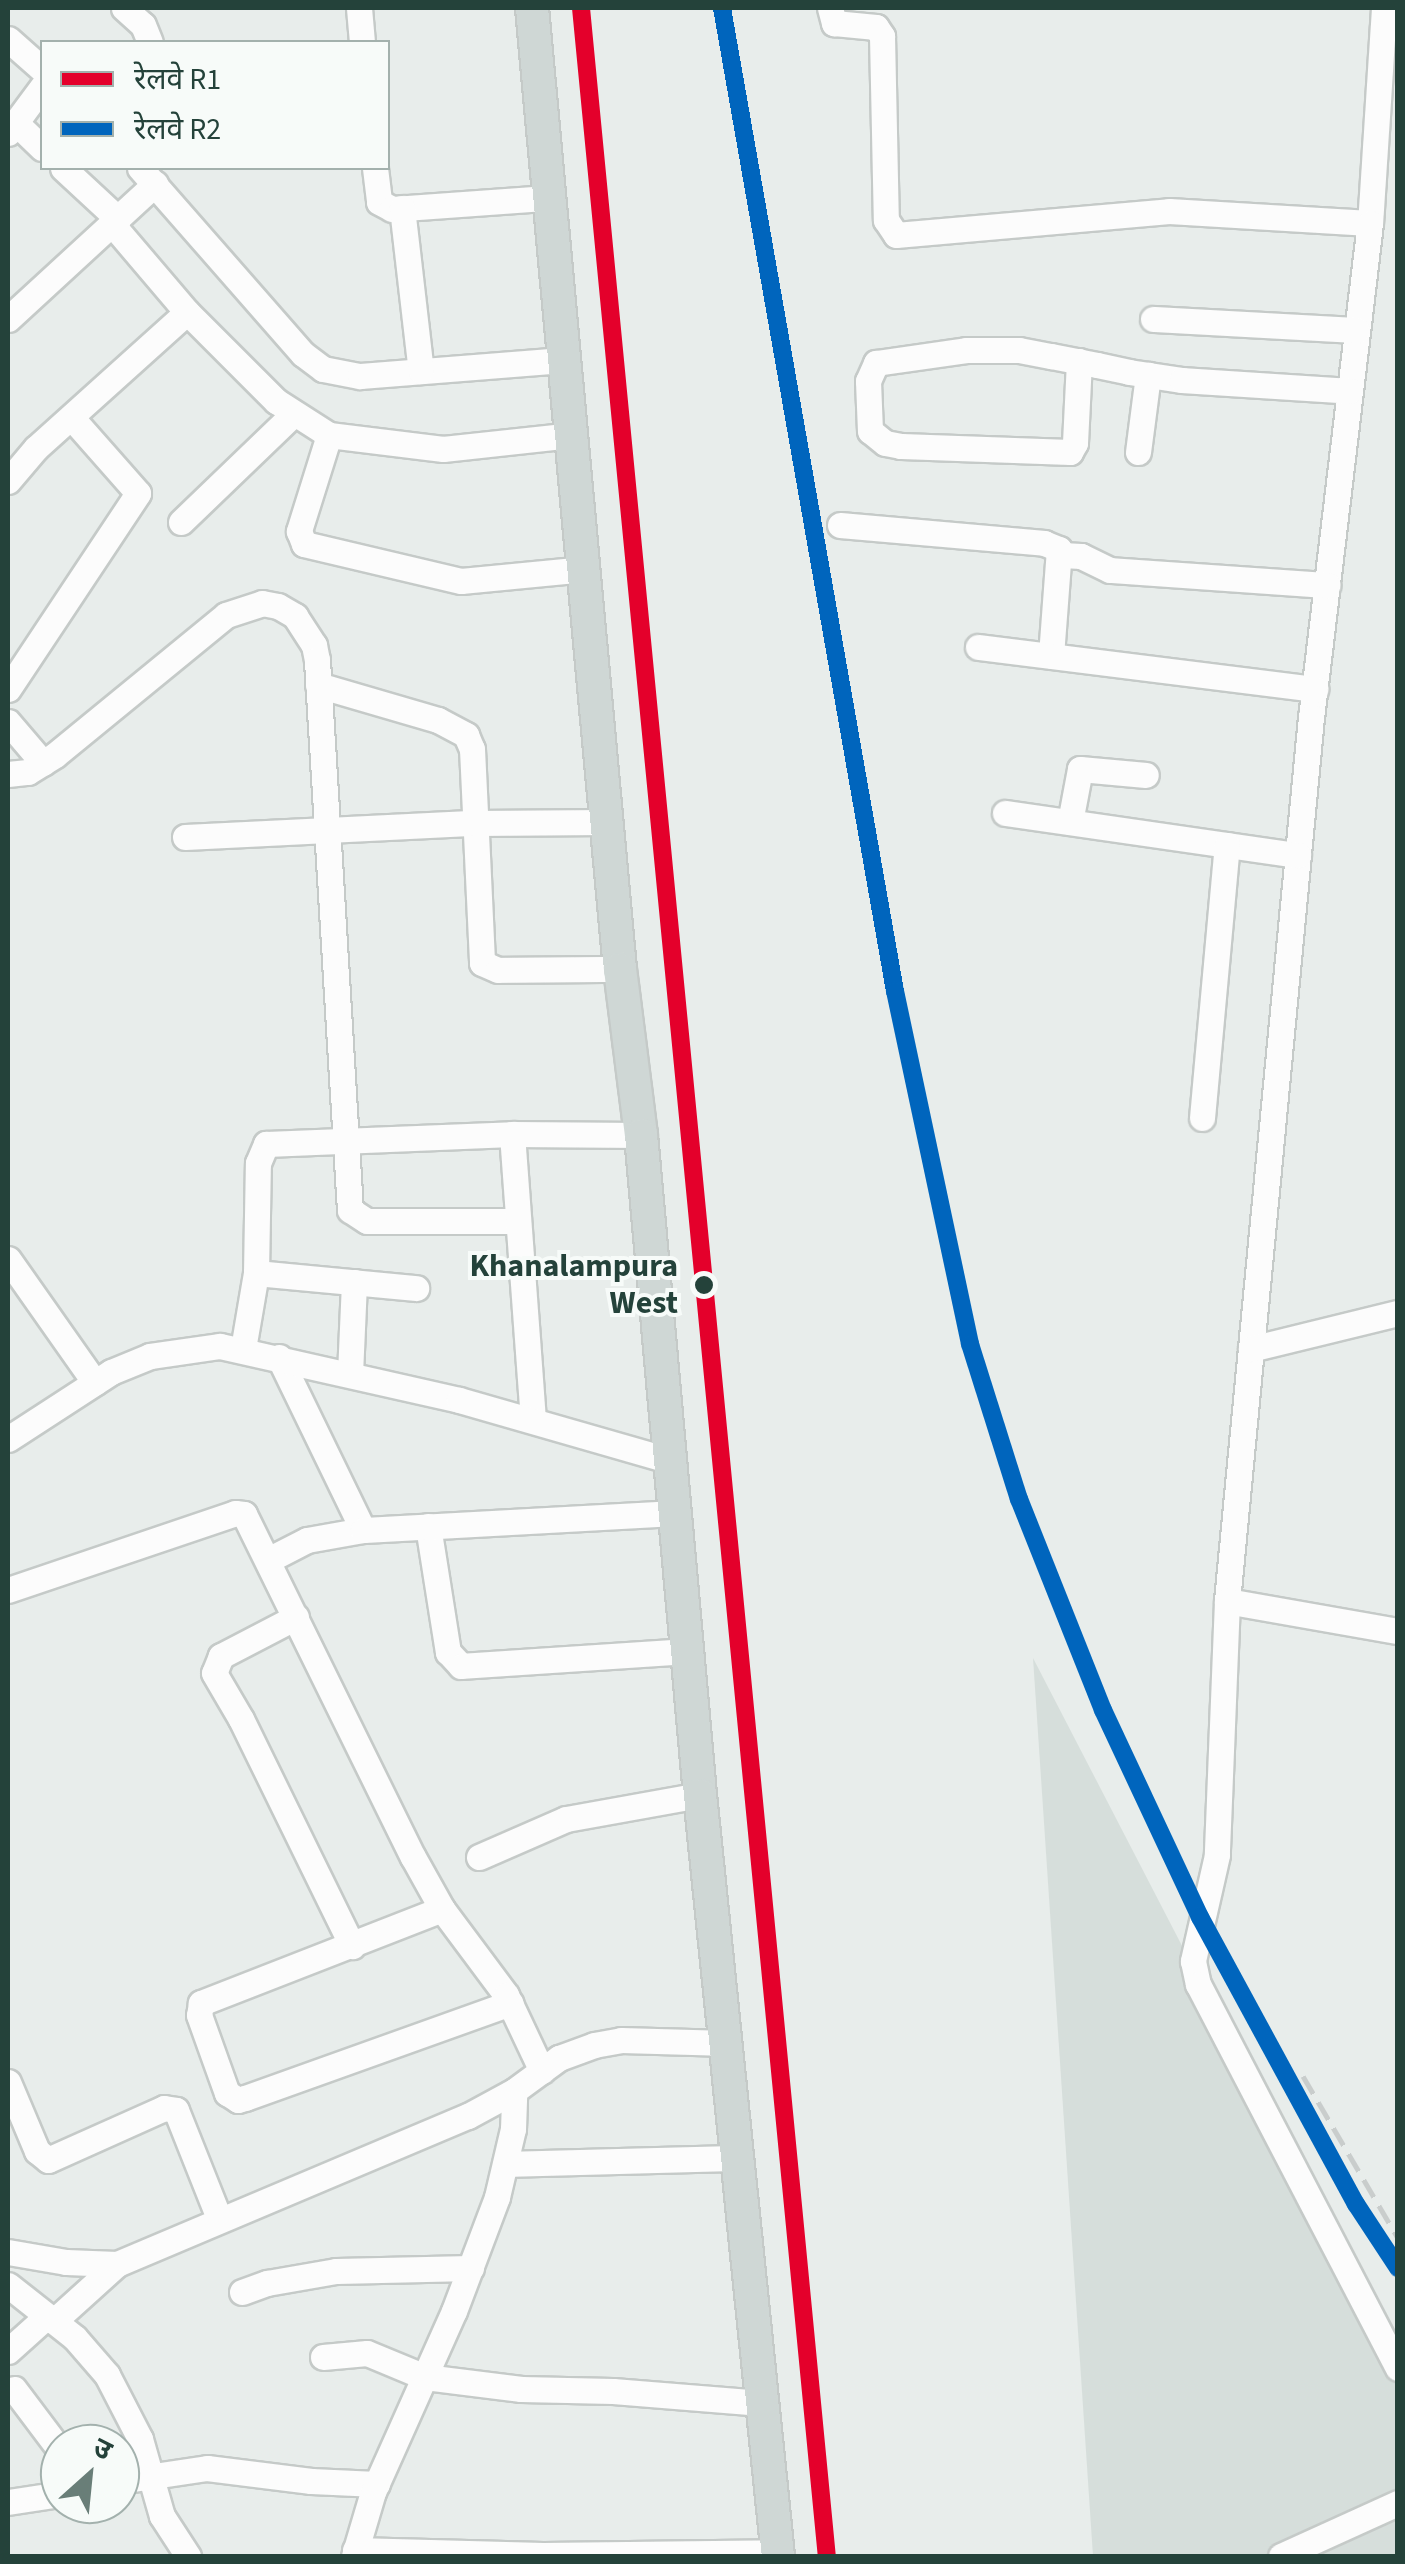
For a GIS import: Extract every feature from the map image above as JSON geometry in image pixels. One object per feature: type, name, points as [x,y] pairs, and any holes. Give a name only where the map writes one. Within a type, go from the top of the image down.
[{"type":"main road","points":[[532,8],[546,198],[585,569],[620,969],[640,1135],[700,1795],[778,2554]]},
{"type":"street","points":[[124,8],[142,25],[149,40]]},
{"type":"street","points":[[359,8],[362,40]]},
{"type":"street","points":[[830,8],[834,23],[876,28],[882,36],[886,220],[896,235],[1169,211],[1370,223]]},
{"type":"street","points":[[1384,8],[1370,223],[1314,690],[1227,1600],[1217,1854],[1193,1961],[1198,1984],[1398,2368]]},
{"type":"street","points":[[8,39],[40,68]]},
{"type":"street","points":[[40,90],[12,128],[40,147]]},
{"type":"street","points":[[65,170],[115,222],[187,312],[292,415],[329,435],[443,449],[571,435]]},
{"type":"street","points":[[375,170],[383,207],[546,198]]},
{"type":"street","points":[[8,319],[115,222],[148,176],[303,354],[323,370],[340,376],[563,360]]},
{"type":"street","points":[[402,208],[421,371]]},
{"type":"street","points":[[12,465],[187,312]]},
{"type":"street","points":[[1154,319],[1357,330]]},
{"type":"street","points":[[1079,361],[1075,444],[1070,452],[901,446],[885,444],[870,431],[870,371],[886,359],[994,349],[1079,361],[1148,375],[1350,391]]},
{"type":"street","points":[[1138,452],[1148,375]]},
{"type":"street","points":[[181,522],[292,415]]},
{"type":"street","points":[[8,689],[138,493],[71,417]]},
{"type":"street","points":[[329,435],[299,531],[304,544],[462,581],[585,569]]},
{"type":"street","points":[[840,525],[1044,544],[1110,570],[1327,585]]},
{"type":"street","points":[[1051,656],[1062,554]]},
{"type":"street","points":[[8,774],[28,772],[43,763],[226,614],[248,604],[278,606],[295,616],[314,644],[318,685],[348,1199],[355,1217],[518,1220]]},
{"type":"street","points":[[978,647],[1314,690]]},
{"type":"street","points":[[318,685],[456,726],[472,749],[482,963],[498,970],[620,969]]},
{"type":"street","points":[[8,722],[43,763]]},
{"type":"street","points":[[1070,822],[1080,769],[1146,775]]},
{"type":"street","points":[[1006,813],[1298,855]]},
{"type":"street","points":[[185,838],[475,823],[607,822]]},
{"type":"street","points":[[1202,1118],[1227,844]]},
{"type":"street","points":[[512,1134],[534,1419]]},
{"type":"street","points":[[243,1349],[256,1272],[261,1151],[266,1144],[512,1134],[640,1135]]},
{"type":"street","points":[[8,1259],[95,1383]]},
{"type":"street","points":[[256,1272],[416,1288]]},
{"type":"street","points":[[350,1374],[354,1282]]},
{"type":"street","points":[[1251,1349],[1398,1313]]},
{"type":"street","points":[[8,1439],[95,1383],[150,1356],[204,1346],[279,1356],[534,1419],[672,1462]]},
{"type":"street","points":[[279,1356],[363,1530]]},
{"type":"street","points":[[8,1590],[236,1512],[250,1520],[442,1909],[510,2004],[542,2071]]},
{"type":"street","points":[[268,1560],[308,1540],[363,1530],[677,1513]]},
{"type":"street","points":[[428,1526],[448,1652],[460,1666],[687,1651]]},
{"type":"street","points":[[1227,1600],[1398,1631]]},
{"type":"street","points":[[296,1618],[216,1659],[214,1674],[241,1719],[352,1946]]},
{"type":"street","points":[[478,1857],[566,1819],[700,1795]]},
{"type":"street","points":[[442,1909],[201,2003],[199,2014],[231,2098],[245,2098],[510,2004]]},
{"type":"street","points":[[8,2351],[117,2264],[468,2116],[594,2044],[621,2040],[728,2044]]},
{"type":"street","points":[[8,2082],[37,2151],[48,2160],[164,2108],[176,2110],[219,2218]]},
{"type":"street","points":[[514,2091],[513,2129],[506,2164],[470,2268],[377,2484],[354,2554],[778,2554]]},
{"type":"street","points":[[506,2164],[740,2158]]},
{"type":"street","points":[[8,2252],[66,2262],[117,2264]]},
{"type":"street","points":[[242,2292],[268,2282],[336,2271],[470,2268]]},
{"type":"street","points":[[8,2285],[50,2319],[107,2375],[129,2409],[162,2516],[188,2556]]},
{"type":"street","points":[[323,2356],[383,2356],[425,2377],[521,2389],[613,2391],[762,2403]]},
{"type":"street","points":[[14,2389],[40,2424]]},
{"type":"street","points":[[140,2477],[207,2468],[310,2482],[377,2484]]},
{"type":"street","points":[[8,2502],[40,2497]]},
{"type":"street","points":[[1281,2556],[1398,2502]]},
{"type":"shaded area","points":[[1033,1658],[1397,2361],[1397,2556],[1093,2556]]},
{"type":"railway","points":[[722,8],[895,991],[970,1344],[1019,1499],[1103,1710],[1200,1917],[1356,2204],[1398,2268]]},
{"type":"railway","points":[[1303,2076],[1398,2238]]},
{"type":"rail line","name":"R1","points":[[581,8],[827,2556]]},
{"type":"rail line","name":"R2","points":[[722,8],[895,991],[970,1344],[1019,1499],[1103,1710],[1200,1917],[1356,2204],[1398,2268]]},
{"type":"place","name":"Khanalampura West","points":[[704,1285]]}]
